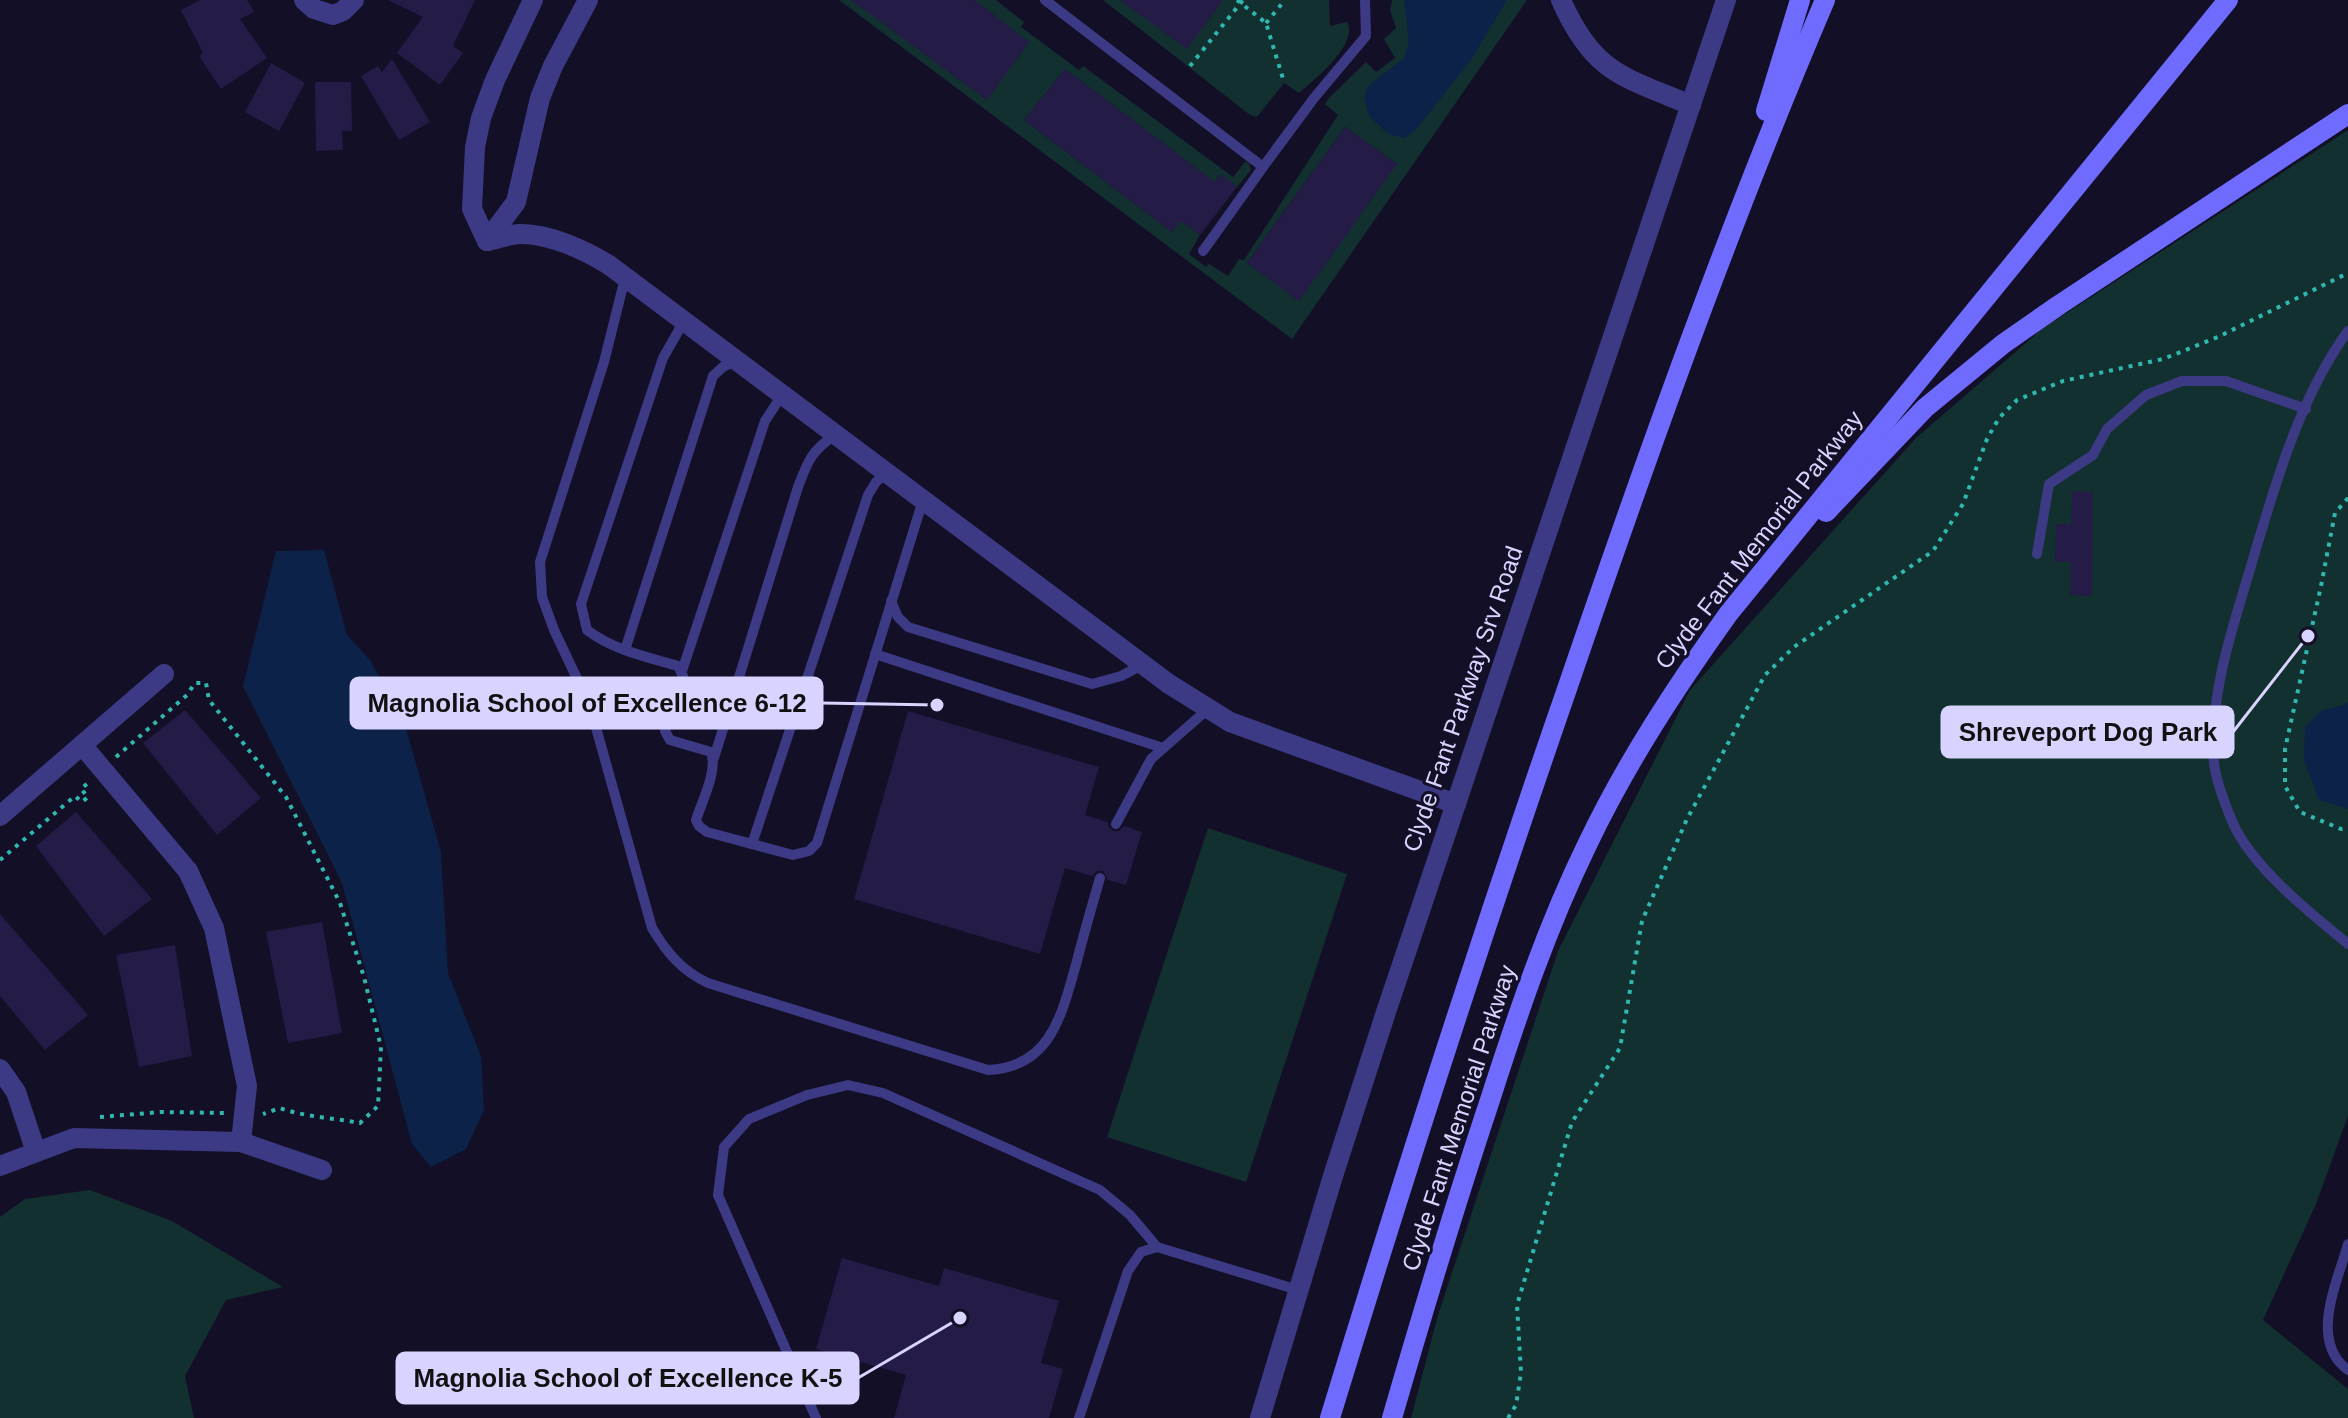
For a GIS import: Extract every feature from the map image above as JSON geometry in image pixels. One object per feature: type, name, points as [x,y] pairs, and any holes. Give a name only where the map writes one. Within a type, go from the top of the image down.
[{"type":"main road","points":[[1746,195],[1758,137],[1800,0]]},
{"type":"main road","name":"Clyde Fant Memorial Parkway","points":[[1330,1418],[1413,1148],[1636,487],[1746,195],[1825,0]]},
{"type":"main road","name":"Clyde Fant Memorial Parkway","points":[[1392,1418],[1460,1190],[1546,935],[1587,845],[1633,758],[1696,658],[1729,613],[2228,0]]},
{"type":"main road","points":[[1729,613],[1925,408],[2003,344],[2348,114]]},
{"type":"street","points":[[304,0],[314,9],[333,15],[343,11],[354,0]]},
{"type":"street","points":[[487,241],[472,209],[475,147],[481,118],[495,80],[533,0]]},
{"type":"street","points":[[487,241],[516,202],[540,98],[553,66],[588,0]]},
{"type":"street","points":[[1561,0],[1581,40],[1600,62],[1624,78],[1691,105]]},
{"type":"street","name":"Clyde Fant Parkway Srv Road","points":[[1260,1418],[1371,1057],[1726,0]]},
{"type":"street","points":[[487,241],[520,234],[558,241],[586,251],[1142,665],[1230,722],[1456,804]]},
{"type":"street","points":[[0,816],[164,674]]},
{"type":"street","points":[[82,745],[188,871],[214,928],[247,1086],[241,1142]]},
{"type":"street","points":[[0,1069],[16,1092],[36,1152]]},
{"type":"street","points":[[0,1166],[74,1138],[241,1142],[322,1170]]},
{"type":"lane","points":[[1045,0],[1263,167]]},
{"type":"lane","points":[[1203,251],[1314,98],[1366,36],[1365,0]]},
{"type":"lane","points":[[625,278],[604,362],[540,562],[540,577],[542,597],[554,630],[590,706],[652,928],[666,952],[690,974],[708,983],[988,1070],[1005,1069],[1031,1058],[1061,1018],[1100,878]]},
{"type":"lane","points":[[682,671],[678,666],[597,638],[587,630],[581,604],[663,358],[684,321]]},
{"type":"lane","points":[[2348,331],[2337,346],[2306,409],[2278,474],[2227,647],[2215,704],[2214,765],[2233,823],[2251,854],[2348,944]]},
{"type":"lane","points":[[625,650],[713,376],[724,366],[737,361]]},
{"type":"lane","points":[[2037,554],[2049,484],[2093,455],[2107,429],[2146,395],[2182,381],[2226,381],[2306,409]]},
{"type":"lane","points":[[714,759],[711,752],[670,740],[665,731],[765,421],[782,395]]},
{"type":"lane","points":[[835,435],[817,447],[809,457],[798,487],[696,820],[707,832],[793,855],[809,851],[817,843],[923,500]]},
{"type":"lane","points":[[752,844],[868,495],[886,473]]},
{"type":"lane","points":[[891,601],[898,617],[908,627],[1092,684],[1121,676],[1142,665]]},
{"type":"lane","points":[[875,654],[1163,748]]},
{"type":"lane","points":[[1116,824],[1151,759],[1209,709]]},
{"type":"lane","points":[[816,1418],[718,1195],[724,1147],[749,1119],[807,1095],[848,1085],[883,1093],[1100,1190],[1130,1215],[1157,1247],[1298,1290]]},
{"type":"lane","points":[[2348,1244],[2327,1321],[2330,1348],[2348,1370]]},
{"type":"lane","points":[[1079,1418],[1128,1271],[1141,1252],[1157,1247]]},
{"type":"path","points":[[1266,23],[1285,0]]},
{"type":"path","points":[[1190,66],[1240,1],[1266,23],[1284,82]]},
{"type":"path","points":[[1508,1418],[1516,1405],[1521,1373],[1517,1305],[1572,1122],[1620,1048],[1642,921],[1687,819],[1765,675],[1794,647],[1933,551],[1963,504],[1987,439],[1999,418],[2017,400],[2063,381],[2163,359],[2218,337],[2348,273]]},
{"type":"path","points":[[2348,498],[2335,513],[2285,749],[2285,786],[2300,812],[2341,829],[2348,828]]},
{"type":"green space","points":[[839,0],[851,0],[1028,42],[974,0],[996,0],[1024,22],[1021,27],[1079,70],[1083,66],[1233,177],[1245,162],[1249,163],[1251,170],[1237,187],[1220,175],[1184,223],[1200,235],[1189,254],[1206,267],[1209,264],[1228,276],[1239,259],[1244,260],[1338,115],[1325,104],[1328,99],[1366,62],[1376,72],[1395,58],[1384,39],[1396,28],[1390,10],[1392,0],[1527,0],[1292,339]],"holes":[[[1065,69],[1209,178],[1172,232],[1024,120]],[[1345,127],[1397,164],[1247,263]]]},
{"type":"green space","points":[[1103,0],[1329,0],[1330,26],[1347,22],[1349,31],[1334,60],[1315,79],[1299,93],[1284,83],[1257,117],[1250,115]]},
{"type":"green space","points":[[2348,130],[2348,1116],[2316,1204],[2263,1320],[2348,1389],[2348,1418],[1411,1418],[1438,1315],[1558,951],[1690,690],[1916,438],[2042,329]]},
{"type":"green space","points":[[1208,828],[1347,874],[1246,1182],[1107,1137]]},
{"type":"green space","points":[[90,1190],[172,1221],[283,1287],[226,1300],[185,1376],[194,1418],[0,1418],[0,1217],[25,1199]]},
{"type":"water","points":[[1404,0],[1507,0],[1471,60],[1415,131],[1404,138],[1388,134],[1369,116],[1364,97],[1368,86],[1404,58],[1409,41]]},
{"type":"water","points":[[324,550],[347,635],[370,660],[404,721],[441,852],[448,973],[481,1056],[484,1110],[466,1149],[431,1167],[412,1144],[342,883],[243,686],[276,551]]},
{"type":"water","points":[[2348,702],[2348,809],[2319,800],[2304,760],[2305,727],[2322,710]]},
{"type":"building","points":[[200,0],[247,0],[254,12],[240,19],[267,58],[221,89],[199,56],[203,53],[181,10]]},
{"type":"building","points":[[388,0],[475,0],[453,46],[463,53],[440,85],[397,53],[423,17]]},
{"type":"building","points":[[851,0],[974,0],[1029,42],[987,100]]},
{"type":"building","points":[[1120,0],[1223,0],[1187,49]]},
{"type":"building","points":[[392,59],[430,122],[399,140],[361,76],[378,66],[382,72]]},
{"type":"building","points":[[271,63],[305,83],[279,131],[245,112]]},
{"type":"building","points":[[1065,69],[1215,182],[1221,174],[1237,187],[1200,235],[1181,221],[1172,232],[1024,120]]},
{"type":"building","points":[[315,82],[351,82],[352,131],[342,131],[343,150],[316,151]]},
{"type":"building","points":[[1345,127],[1397,164],[1299,301],[1247,263]]},
{"type":"building","points":[[2072,491],[2093,492],[2092,596],[2070,595],[2071,562],[2055,562],[2056,524],[2071,524]]},
{"type":"building","points":[[185,710],[261,798],[217,835],[143,743]]},
{"type":"building","points":[[908,711],[1099,767],[1085,815],[1108,822],[1113,831],[1119,831],[1124,826],[1142,832],[1126,885],[1108,880],[1103,871],[1097,871],[1092,876],[1065,868],[1040,954],[854,899]]},
{"type":"building","points":[[76,812],[152,899],[104,936],[36,846]]},
{"type":"building","points":[[0,914],[88,1015],[45,1050],[0,996]]},
{"type":"building","points":[[322,922],[342,1033],[288,1043],[266,932]]},
{"type":"building","points":[[175,945],[192,1056],[139,1067],[116,955]]},
{"type":"building","points":[[842,1258],[939,1286],[944,1268],[1059,1301],[1041,1363],[1063,1369],[1049,1418],[894,1418],[906,1375],[816,1349]]},
{"type":"place","name":"Shreveport Dog Park","points":[[2308,636]]},
{"type":"place","name":"Magnolia School of Excellence 6-12","points":[[937,705]]},
{"type":"place","name":"Magnolia School of Excellence K-5","points":[[960,1318]]}]
